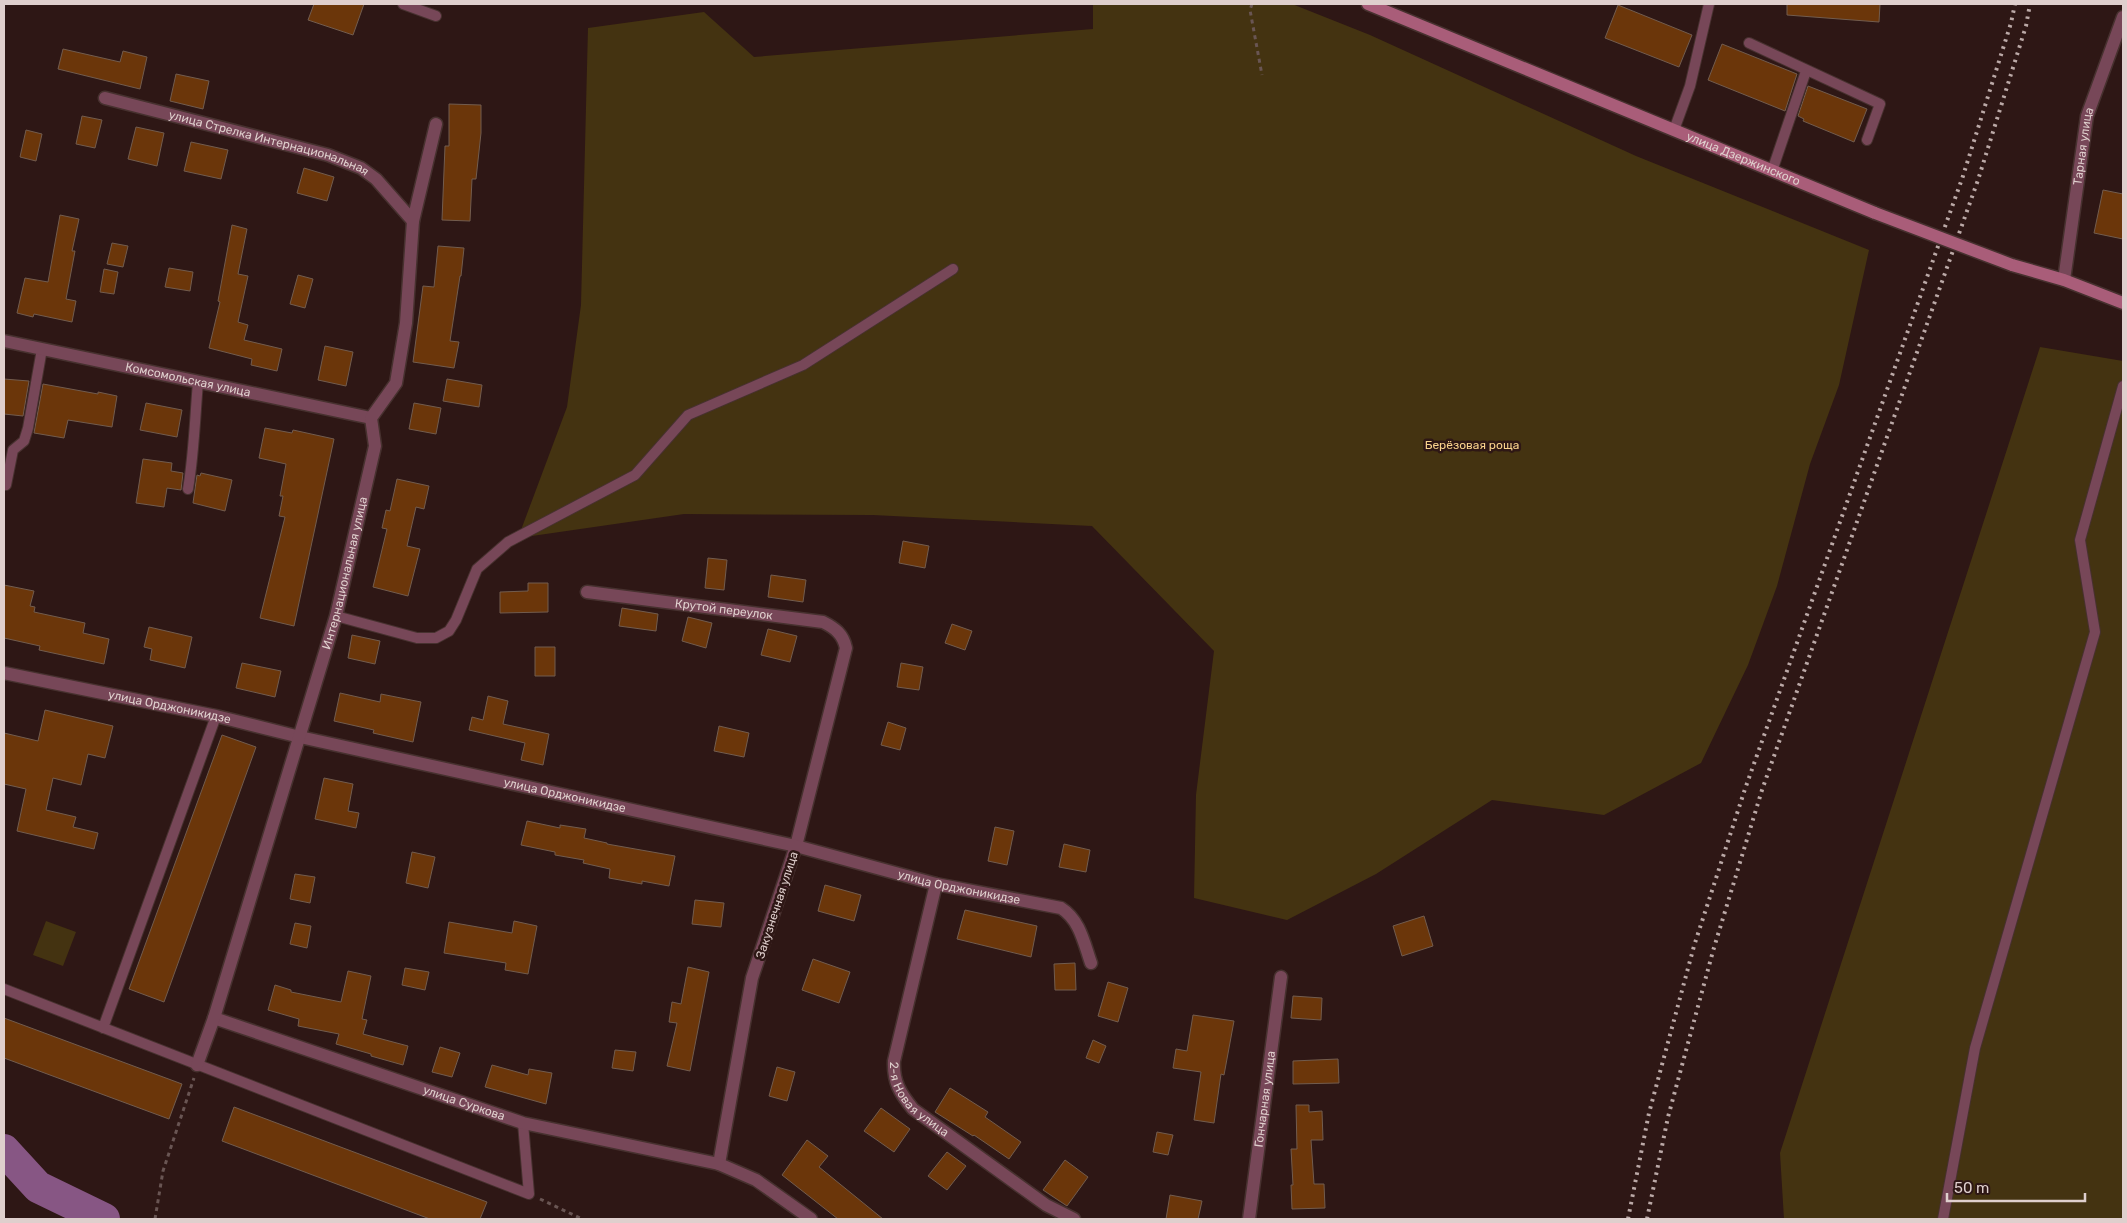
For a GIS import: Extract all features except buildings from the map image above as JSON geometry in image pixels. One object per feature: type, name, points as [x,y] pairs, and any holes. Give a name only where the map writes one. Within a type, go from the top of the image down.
[{"type":"main road","name":"улица Дзержинского","points":[[1368,4],[1875,213],[2012,265],[2064,280],[2123,303]]},
{"type":"street","name":"Тарная улица","points":[[2064,280],[2087,116],[2123,17]]},
{"type":"street","name":"улица Стрелка Интернациональная","points":[[105,98],[328,155],[361,168],[376,179],[413,221]]},
{"type":"street","points":[[371,418],[396,383],[406,323],[413,221],[436,124]]},
{"type":"street","name":"Комсомольская улица","points":[[4,341],[371,418]]},
{"type":"street","name":"Интернациональная улица","points":[[197,1065],[214,1018],[336,616],[375,446],[371,418]]},
{"type":"street","name":"Крутой переулок","points":[[587,592],[823,622],[834,628],[844,638],[846,648]]},
{"type":"street","name":"Закузнечная улица","points":[[719,1164],[752,978],[796,846],[846,648]]},
{"type":"street","name":"улица Орджоникидзе","points":[[4,672],[216,716],[300,737],[796,846],[936,884],[1061,908],[1070,914],[1077,923],[1091,964]]},
{"type":"street","name":"2-я Новая улица","points":[[936,884],[894,1061],[896,1084],[901,1095],[913,1109],[1046,1205],[1074,1219]]},
{"type":"street","name":"Гончарная улица","points":[[1249,1219],[1281,978]]},
{"type":"street","name":"улица Суркова","points":[[214,1018],[523,1123],[719,1164],[756,1180],[811,1219]]},
{"type":"lane","points":[[403,4],[436,16]]},
{"type":"lane","points":[[1674,130],[1690,86],[1710,4]]},
{"type":"lane","points":[[1748,44],[1880,104],[1868,140]]},
{"type":"lane","points":[[1772,171],[1806,71]]},
{"type":"lane","points":[[336,616],[417,638],[436,638],[449,631],[456,620],[477,569],[508,542],[635,476],[688,415],[803,365],[953,268]]},
{"type":"lane","points":[[6,485],[13,450],[24,441],[28,428],[42,349]]},
{"type":"lane","points":[[188,489],[192,466],[192,442],[198,382]]},
{"type":"lane","points":[[1943,1219],[1975,1048],[2095,632],[2080,540],[2123,386]]},
{"type":"lane","points":[[103,1028],[216,716]]},
{"type":"lane","points":[[4,988],[529,1194],[523,1123]]},
{"type":"path","points":[[1252,4],[1250,10],[1262,75]]},
{"type":"path","points":[[155,1218],[163,1171],[197,1065]]},
{"type":"path","points":[[529,1194],[582,1219]]},
{"type":"green space","name":"Берёзовая роща","points":[[1093,4],[1292,4],[1370,35],[1636,156],[1869,250],[1839,385],[1810,464],[1777,586],[1748,665],[1701,763],[1604,815],[1492,800],[1376,874],[1287,920],[1194,898],[1196,795],[1214,651],[1092,526],[873,515],[684,514],[518,538],[567,407],[581,305],[588,28],[704,12],[754,57],[1093,29]]},
{"type":"green space","points":[[2040,347],[2123,361],[2123,1219],[1784,1219],[1780,1153]]},
{"type":"green space","points":[[46,921],[76,932],[63,966],[33,955]]},
{"type":"waterway","points":[[4,1150],[38,1187],[104,1219]]},
{"type":"railway","points":[[1628,1219],[1649,1113],[1694,946],[1745,789],[1963,176],[2011,23],[2015,4]]},
{"type":"railway","points":[[1647,1219],[1668,1117],[1713,951],[1762,790],[1978,180],[2026,26],[2030,4]]}]
